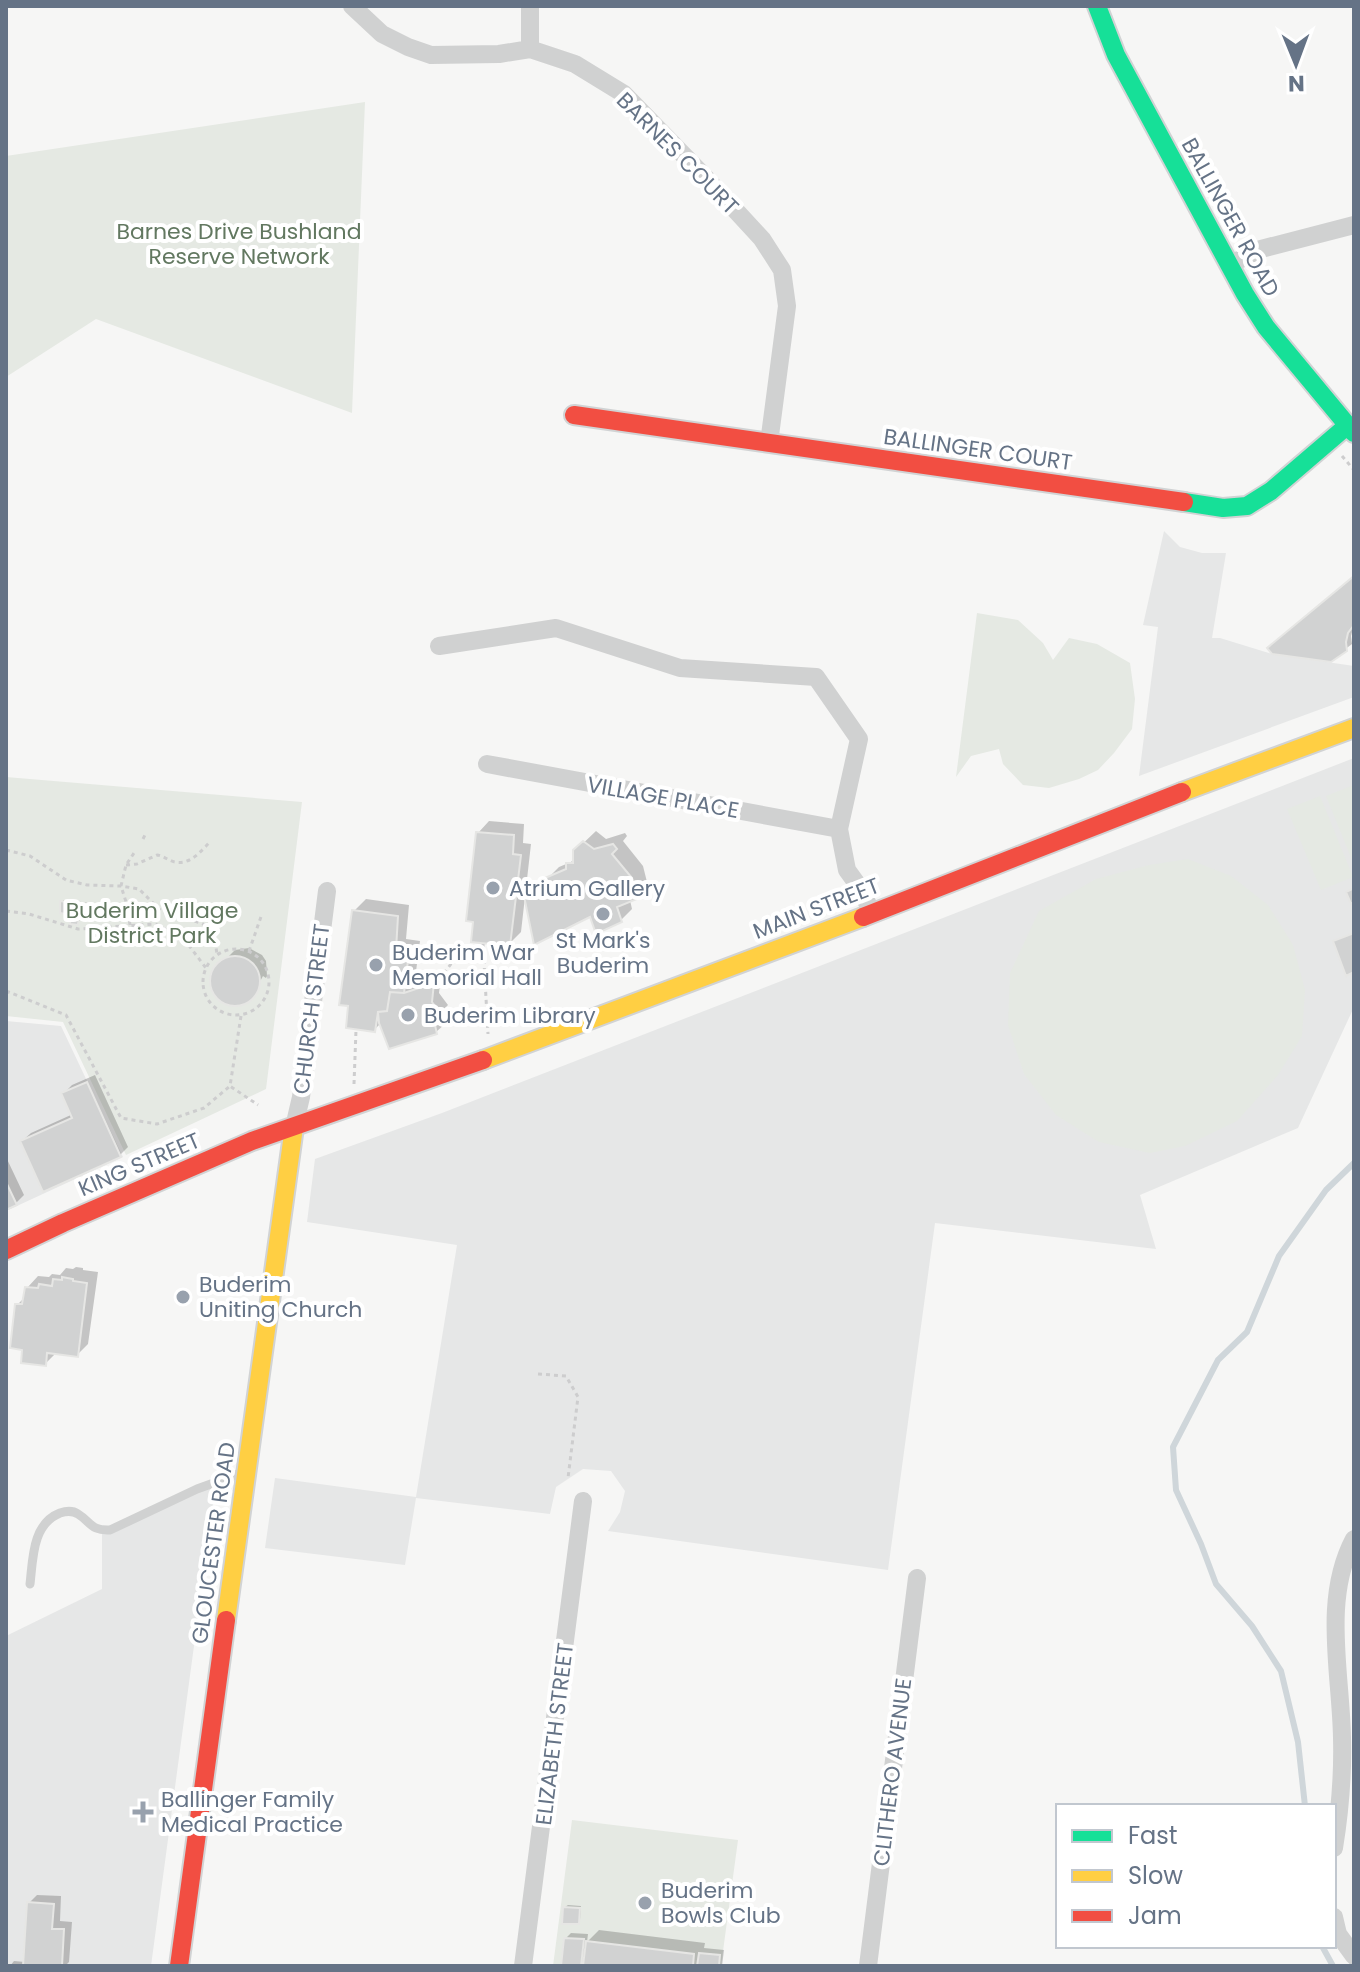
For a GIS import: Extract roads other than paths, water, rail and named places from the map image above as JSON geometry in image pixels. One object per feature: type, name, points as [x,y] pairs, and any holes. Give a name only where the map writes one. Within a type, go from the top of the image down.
[{"type":"main road","name":"BALLINGER ROAD","points":[[1097,6],[1116,55],[1229,265],[1266,327],[1351,429]]},
{"type":"main road","name":"BALLINGER COURT","points":[[574,415],[1223,508],[1247,506],[1351,429]]},
{"type":"main road","name":"MAIN STREET","points":[[294,1127],[872,913],[1104,821],[1354,728]]},
{"type":"main road","name":"KING STREET","points":[[6,1250],[252,1141],[294,1127]]},
{"type":"main road","name":"GLOUCESTER ROAD","points":[[179,1966],[294,1127]]},
{"type":"street","name":"BARNES COURT","points":[[352,6],[382,34],[431,55],[499,54],[530,49],[575,64],[624,94],[703,175],[762,239],[782,270],[787,306],[769,443]]},
{"type":"street","points":[[530,6],[530,49]]},
{"type":"street","points":[[1229,265],[1261,249],[1354,225]]},
{"type":"street","points":[[439,646],[556,628],[680,668],[816,677],[859,739],[839,829],[847,870],[872,913]]},
{"type":"street","name":"VILLAGE PLACE","points":[[487,764],[839,829]]},
{"type":"street","name":"CHURCH STREET","points":[[294,1127],[301,1097],[327,891]]},
{"type":"street","name":"ELIZABETH STREET","points":[[523,1966],[583,1501]]},
{"type":"street","points":[[1336,1836],[1341,1806],[1342,1737],[1336,1624],[1341,1571],[1354,1539]]},
{"type":"street","name":"CLITHERO AVENUE","points":[[868,1966],[917,1578]]},
{"type":"street","points":[[1336,1926],[1338,1934],[1354,1956]]},
{"type":"lane","points":[[30,1584],[39,1532],[57,1514],[72,1511],[95,1528],[110,1530],[197,1489],[247,1471]]},
{"type":"waterway","points":[[1305,1804],[1298,1742],[1281,1671],[1252,1626],[1216,1584],[1176,1490],[1173,1447],[1218,1360],[1247,1332],[1279,1256],[1326,1190],[1354,1163]]},
{"type":"waterway","points":[[1323,1948],[1333,1966]]},
{"type":"place","name":"Atrium Gallery","points":[[493,888]]},
{"type":"place","name":"St Mark's Buderim","points":[[603,914]]},
{"type":"place","name":"Buderim War Memorial Hall","points":[[376,965]]},
{"type":"place","name":"Buderim Library","points":[[408,1015]]},
{"type":"place","name":"Buderim Uniting Church","points":[[183,1297]]},
{"type":"place","name":"Ballinger Family Medical Practice","points":[[143,1812]]},
{"type":"place","name":"Buderim Bowls Club","points":[[645,1903]]},
{"type":"park label","name":"Barnes Drive Bushland Reserve Network","points":[[239,244]]},
{"type":"park label","name":"Buderim Village District Park","points":[[152,922]]}]
